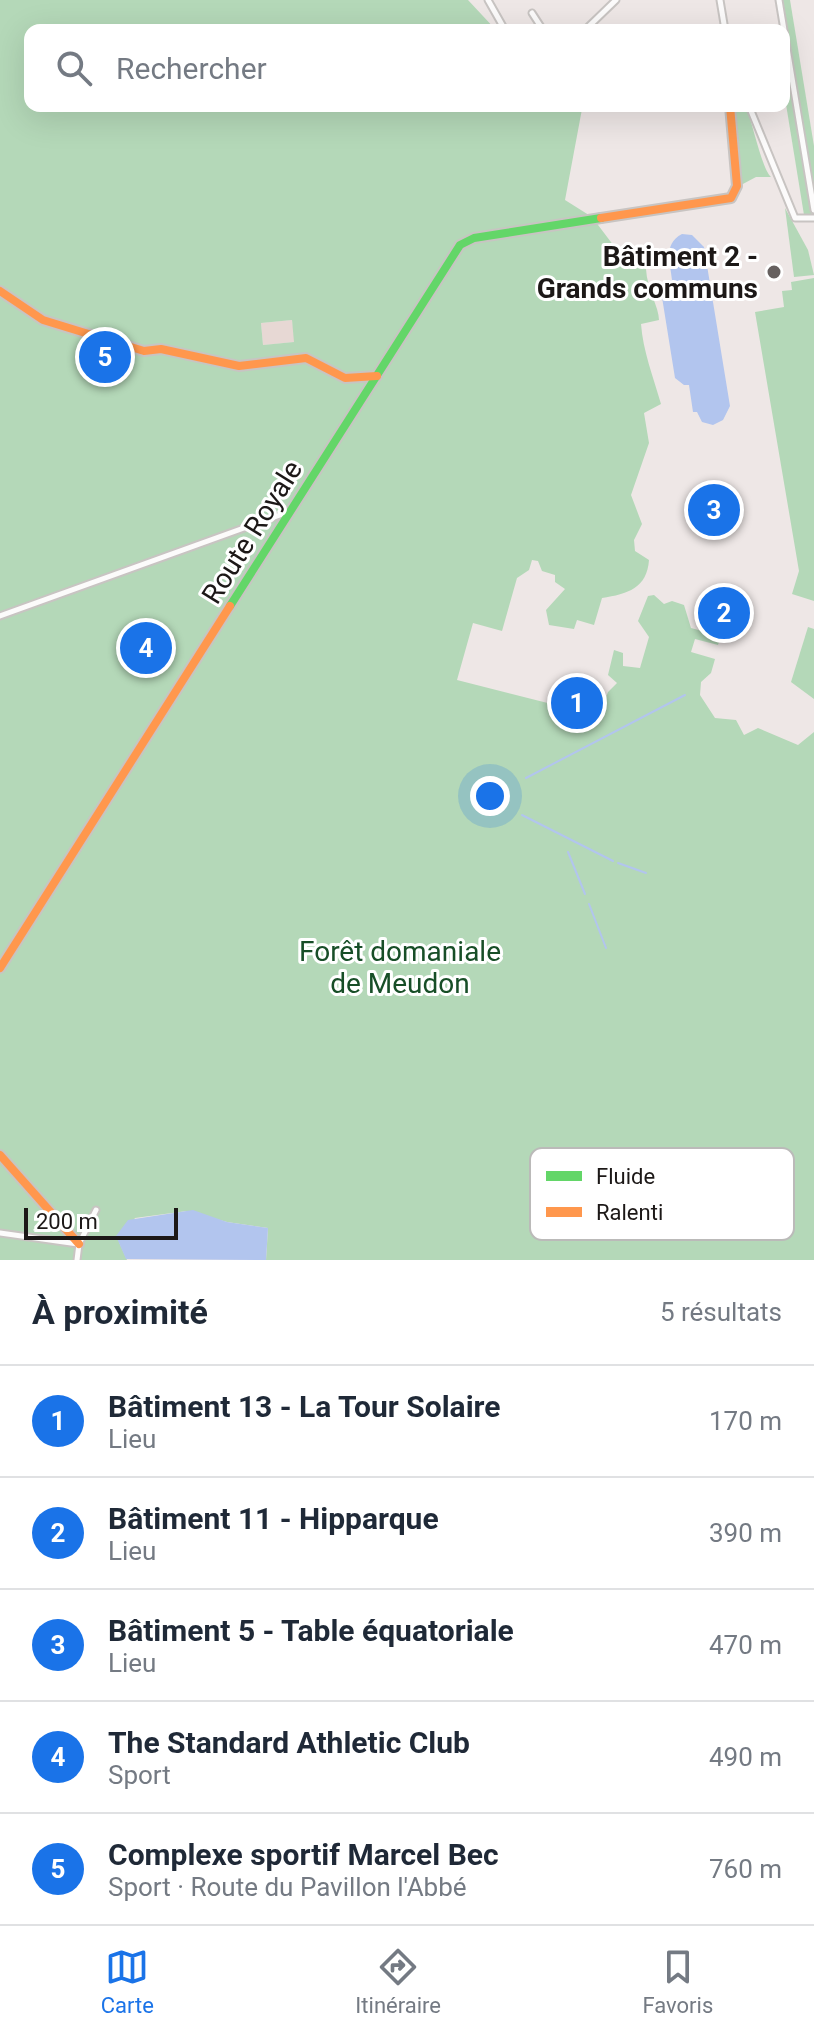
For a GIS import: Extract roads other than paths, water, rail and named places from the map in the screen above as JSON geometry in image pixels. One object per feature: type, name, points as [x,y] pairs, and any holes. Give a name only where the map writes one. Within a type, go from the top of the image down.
[{"type":"street","points":[[488,0],[502,24]]},
{"type":"street","points":[[591,24],[616,0]]},
{"type":"street","points":[[720,0],[724,24]]},
{"type":"street","points":[[779,0],[783,24]]},
{"type":"street","points":[[532,13],[539,24]]},
{"type":"street","points":[[790,66],[814,210]]},
{"type":"street","name":"Route Royale","points":[[0,968],[464,241],[735,196],[730,112]]},
{"type":"street","points":[[751,112],[795,218],[814,218]]},
{"type":"street","points":[[0,291],[43,320],[144,351],[165,349],[239,366],[306,358],[314,359],[348,380],[377,376]]},
{"type":"street","points":[[0,616],[292,511]]},
{"type":"street","points":[[0,1155],[79,1244]]},
{"type":"street","points":[[77,1260],[79,1244],[96,1210]]},
{"type":"street","points":[[0,1233],[79,1244]]},
{"type":"water","points":[[682,234],[692,235],[704,247],[730,406],[723,420],[713,425],[702,422],[697,412],[693,412],[689,385],[675,378],[661,291],[667,281],[672,280],[670,248]]},
{"type":"water","points":[[193,1210],[227,1222],[268,1228],[266,1260],[126,1259],[116,1236],[128,1220]]},
{"type":"waterway","points":[[526,778],[685,695]]},
{"type":"waterway","points":[[522,815],[613,861]]},
{"type":"waterway","points":[[568,852],[585,894]]},
{"type":"waterway","points":[[618,863],[646,873]]},
{"type":"waterway","points":[[589,904],[606,948]]},
{"type":"place","name":"Bâtiment 2 - Grands communs","points":[[774,272]]},
{"type":"place","name":"Complexe sportif Marcel Bec","points":[[105,357]]},
{"type":"place","name":"Bâtiment 5 - Table équatoriale","points":[[714,510]]},
{"type":"place","name":"Bâtiment 11 - Hipparque","points":[[724,613]]},
{"type":"place","name":"The Standard Athletic Club","points":[[146,648]]},
{"type":"place","name":"Bâtiment 13 - La Tour Solaire","points":[[577,703]]},
{"type":"park label","name":"Forêt domaniale de Meudon","points":[[400,967]]}]
